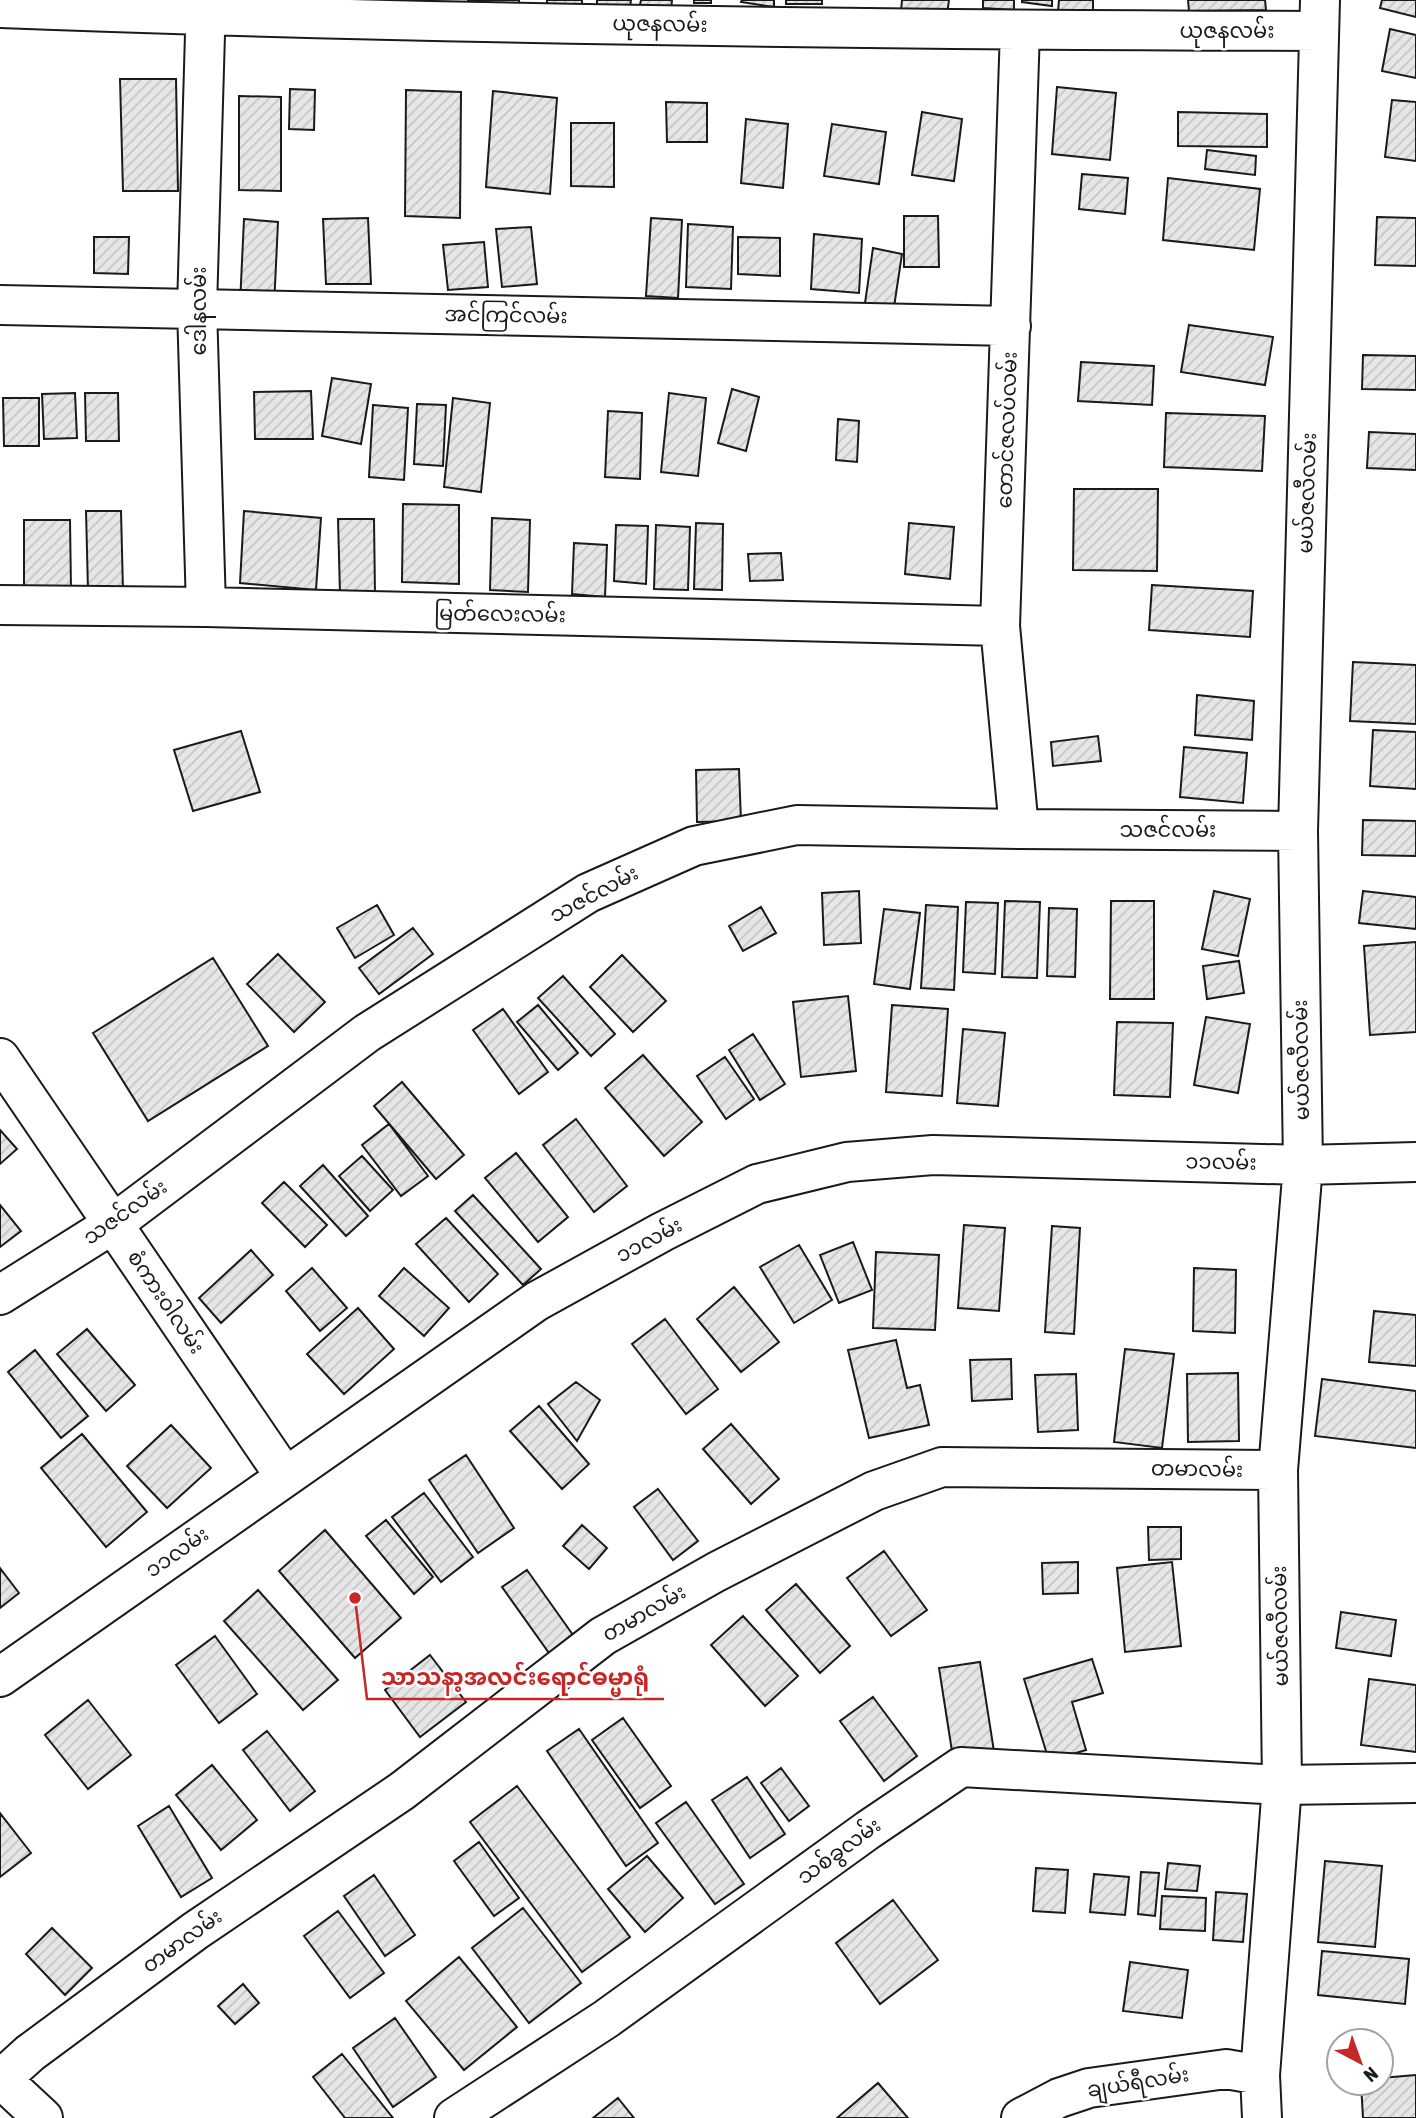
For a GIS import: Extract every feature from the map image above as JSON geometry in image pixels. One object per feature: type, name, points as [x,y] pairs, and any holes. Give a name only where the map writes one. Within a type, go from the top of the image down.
[{"type":"street","name":"ယုဇနလမ်း","points":[[0,8],[207,8],[1020,30],[1320,15]]},
{"type":"street","name":"ဒေါနလမ်း","points":[[206,607],[197,308],[207,8]]},
{"type":"street","name":"မယ်ဇလီလမ်း","points":[[1262,2118],[1260,2075],[1282,1785],[1278,1470],[1303,1165],[1297,831],[1320,15]]},
{"type":"street","name":"တောင်ဇလပ်လမ်း","points":[[1019,830],[1000,626],[1020,30]]},
{"type":"street","name":"အင်ကြင်လမ်း","points":[[0,305],[1011,326]]},
{"type":"street","name":"မြတ်လေးလမ်း","points":[[0,605],[206,607],[1000,626]]},
{"type":"street","name":"သဇင်လမ်း","points":[[0,1295],[113,1224],[367,1033],[588,892],[694,846],[797,825],[1019,830],[1297,831]]},
{"type":"street","name":"စံကားဝါလမ်း","points":[[0,1059],[284,1475]]},
{"type":"street","name":"၁၁လမ်း","points":[[0,1677],[284,1475],[537,1301],[662,1232],[757,1184],[847,1162],[933,1155],[1303,1165],[1416,1162]]},
{"type":"street","name":"တမာလမ်း","points":[[0,2079],[30,2053],[195,1931],[402,1791],[603,1636],[716,1572],[874,1491],[942,1467],[1278,1470]]},
{"type":"street","name":"သစ်ခွလမ်း","points":[[454,2118],[606,2019],[868,1830],[961,1767],[1282,1785],[1416,1783]]},
{"type":"street","name":"ချယ်ရီလမ်း","points":[[1021,2118],[1059,2098],[1089,2088],[1226,2069],[1260,2075]]},
{"type":"street","points":[[0,2079],[43,2118]]},
{"type":"building","points":[[468,0],[519,0],[519,10],[468,8]]},
{"type":"building","points":[[547,0],[582,0],[582,10],[547,9]]},
{"type":"building","points":[[597,0],[631,0],[630,7],[597,6]]},
{"type":"building","points":[[641,0],[672,0],[671,10],[640,5]]},
{"type":"building","points":[[694,0],[711,0],[711,3],[694,3]]},
{"type":"building","points":[[774,0],[774,7],[741,2]]},
{"type":"building","points":[[786,0],[822,0],[822,4],[786,4]]},
{"type":"building","points":[[902,0],[949,0],[947,15],[901,11]]},
{"type":"building","points":[[983,0],[1014,0],[1014,10],[983,8]]},
{"type":"building","points":[[1052,0],[1052,6],[1022,2]]},
{"type":"building","points":[[1059,0],[1093,0],[1093,13],[1058,12]]},
{"type":"building","points":[[1188,0],[1265,0],[1266,10],[1189,11]]},
{"type":"building","points":[[1382,0],[1416,0],[1416,17],[1380,8]]},
{"type":"building","points":[[1390,29],[1416,35],[1416,78],[1382,71]]},
{"type":"building","points":[[120,79],[176,79],[178,191],[123,191]]},
{"type":"building","points":[[1057,87],[1116,93],[1110,160],[1052,154]]},
{"type":"building","points":[[290,89],[315,90],[314,130],[289,129]]},
{"type":"building","points":[[406,90],[461,92],[460,218],[405,216]]},
{"type":"building","points":[[493,91],[557,98],[550,194],[486,187]]},
{"type":"building","points":[[239,96],[281,97],[281,191],[239,190]]},
{"type":"building","points":[[1392,100],[1416,102],[1416,161],[1385,157]]},
{"type":"building","points":[[666,102],[707,103],[707,142],[667,142]]},
{"type":"building","points":[[922,112],[962,119],[954,181],[912,175]]},
{"type":"building","points":[[1178,112],[1267,114],[1267,147],[1178,146]]},
{"type":"building","points":[[746,119],[788,124],[783,188],[741,183]]},
{"type":"building","points":[[571,123],[614,123],[614,187],[571,186]]},
{"type":"building","points":[[832,124],[886,132],[879,184],[824,176]]},
{"type":"building","points":[[1207,150],[1256,156],[1255,175],[1205,169]]},
{"type":"building","points":[[1082,174],[1128,178],[1125,214],[1079,209]]},
{"type":"building","points":[[1168,178],[1260,189],[1254,250],[1163,240]]},
{"type":"building","points":[[904,216],[938,216],[939,267],[904,267]]},
{"type":"building","points":[[1377,217],[1416,218],[1416,266],[1375,265]]},
{"type":"building","points":[[368,218],[371,284],[326,284],[323,219]]},
{"type":"building","points":[[651,218],[682,220],[678,298],[646,296]]},
{"type":"building","points":[[244,219],[278,222],[274,307],[240,304]]},
{"type":"building","points":[[688,224],[733,227],[731,289],[686,287]]},
{"type":"building","points":[[531,227],[537,284],[502,287],[496,229]]},
{"type":"building","points":[[814,234],[862,239],[859,293],[811,289]]},
{"type":"building","points":[[94,237],[129,237],[128,274],[94,273]]},
{"type":"building","points":[[738,237],[780,238],[780,276],[738,274]]},
{"type":"building","points":[[484,242],[488,287],[448,290],[443,245]]},
{"type":"building","points":[[873,248],[902,254],[894,307],[865,303]]},
{"type":"building","points":[[1189,325],[1273,337],[1265,385],[1181,372]]},
{"type":"building","points":[[1363,355],[1416,356],[1416,390],[1362,389]]},
{"type":"building","points":[[1081,362],[1154,366],[1152,405],[1078,401]]},
{"type":"building","points":[[332,378],[371,384],[361,444],[322,436]]},
{"type":"building","points":[[732,389],[759,397],[746,451],[718,443]]},
{"type":"building","points":[[311,391],[313,439],[255,439],[254,392]]},
{"type":"building","points":[[75,393],[77,438],[44,439],[42,394]]},
{"type":"building","points":[[85,393],[118,393],[119,441],[86,441]]},
{"type":"building","points":[[669,393],[706,398],[698,476],[661,472]]},
{"type":"building","points":[[3,398],[39,398],[39,446],[4,446]]},
{"type":"building","points":[[453,398],[490,403],[481,492],[444,487]]},
{"type":"building","points":[[417,404],[446,405],[443,466],[414,464]]},
{"type":"building","points":[[373,405],[408,408],[404,480],[369,477]]},
{"type":"building","points":[[608,411],[642,413],[640,479],[605,477]]},
{"type":"building","points":[[1166,413],[1265,416],[1262,471],[1164,467]]},
{"type":"building","points":[[838,419],[859,421],[857,462],[836,460]]},
{"type":"building","points":[[1369,432],[1416,434],[1416,470],[1367,468]]},
{"type":"building","points":[[1074,489],[1158,489],[1157,571],[1073,570]]},
{"type":"building","points":[[403,504],[459,505],[459,584],[402,582]]},
{"type":"building","points":[[86,511],[121,511],[123,591],[88,591]]},
{"type":"building","points":[[244,511],[321,518],[316,590],[240,583]]},
{"type":"building","points":[[492,518],[530,520],[528,592],[490,590]]},
{"type":"building","points":[[338,519],[374,519],[375,594],[340,594]]},
{"type":"building","points":[[24,520],[70,520],[71,589],[24,589]]},
{"type":"building","points":[[696,523],[723,524],[722,590],[694,589]]},
{"type":"building","points":[[909,523],[954,527],[950,579],[905,574]]},
{"type":"building","points":[[616,525],[648,526],[646,584],[614,581]]},
{"type":"building","points":[[656,525],[690,527],[688,590],[654,589]]},
{"type":"building","points":[[574,543],[607,545],[605,597],[572,594]]},
{"type":"building","points":[[781,553],[783,580],[750,581],[748,554]]},
{"type":"building","points":[[1152,585],[1253,591],[1250,637],[1149,630]]},
{"type":"building","points":[[1353,662],[1416,665],[1416,724],[1350,721]]},
{"type":"building","points":[[1197,695],[1254,701],[1252,740],[1195,735]]},
{"type":"building","points":[[1373,730],[1416,732],[1416,789],[1370,786]]},
{"type":"building","points":[[241,731],[260,792],[193,811],[174,750]]},
{"type":"building","points":[[1098,736],[1101,761],[1053,766],[1051,742]]},
{"type":"building","points":[[1184,747],[1247,753],[1243,803],[1180,797]]},
{"type":"building","points":[[739,769],[741,821],[697,822],[696,770]]},
{"type":"building","points":[[1363,820],[1416,821],[1416,856],[1362,855]]},
{"type":"building","points":[[859,891],[861,943],[824,945],[822,893]]},
{"type":"building","points":[[1214,891],[1250,899],[1238,956],[1202,949]]},
{"type":"building","points":[[1363,891],[1416,897],[1416,929],[1359,923]]},
{"type":"building","points":[[1005,901],[1040,902],[1037,978],[1002,977]]},
{"type":"building","points":[[1111,901],[1154,901],[1154,999],[1110,999]]},
{"type":"building","points":[[966,902],[998,903],[995,974],[963,972]]},
{"type":"building","points":[[377,905],[394,935],[355,958],[337,928]]},
{"type":"building","points":[[926,905],[958,907],[954,990],[921,988]]},
{"type":"building","points":[[761,907],[776,933],[743,951],[729,926]]},
{"type":"building","points":[[1049,908],[1077,909],[1075,977],[1047,976]]},
{"type":"building","points":[[884,909],[920,913],[910,989],[874,984]]},
{"type":"building","points":[[413,928],[433,954],[379,994],[359,968]]},
{"type":"building","points":[[1416,942],[1416,1032],[1370,1035],[1364,946]]},
{"type":"building","points":[[278,954],[325,1002],[294,1032],[247,984]]},
{"type":"building","points":[[622,955],[666,1001],[633,1032],[590,987]]},
{"type":"building","points":[[213,958],[268,1046],[148,1121],[93,1033]]},
{"type":"building","points":[[1239,961],[1244,993],[1207,999],[1203,966]]},
{"type":"building","points":[[563,976],[615,1034],[591,1056],[538,998]]},
{"type":"building","points":[[848,996],[856,1071],[801,1077],[793,1002]]},
{"type":"building","points":[[538,1005],[578,1053],[558,1070],[517,1022]]},
{"type":"building","points":[[892,1005],[948,1009],[942,1096],[886,1092]]},
{"type":"building","points":[[503,1009],[548,1072],[519,1094],[473,1030]]},
{"type":"building","points":[[1206,1017],[1250,1024],[1238,1093],[1194,1085]]},
{"type":"building","points":[[1117,1022],[1173,1023],[1170,1097],[1114,1095]]},
{"type":"building","points":[[963,1029],[1005,1033],[998,1106],[957,1103]]},
{"type":"building","points":[[753,1034],[785,1084],[760,1100],[729,1050]]},
{"type":"building","points":[[643,1055],[702,1122],[664,1156],[605,1088]]},
{"type":"building","points":[[725,1057],[754,1099],[726,1119],[697,1076]]},
{"type":"building","points":[[402,1082],[464,1155],[436,1179],[374,1106]]},
{"type":"building","points":[[576,1119],[627,1186],[594,1212],[543,1145]]},
{"type":"building","points":[[389,1124],[428,1176],[401,1196],[362,1145]]},
{"type":"building","points":[[0,1130],[17,1149],[0,1164]]},
{"type":"building","points":[[516,1153],[568,1217],[538,1242],[485,1178]]},
{"type":"building","points":[[362,1156],[393,1190],[370,1211],[339,1176]]},
{"type":"building","points":[[323,1165],[368,1216],[346,1236],[300,1186]]},
{"type":"building","points":[[284,1182],[327,1225],[305,1247],[262,1203]]},
{"type":"building","points":[[473,1195],[541,1269],[523,1285],[455,1211]]},
{"type":"building","points":[[0,1205],[21,1231],[0,1247]]},
{"type":"building","points":[[446,1218],[498,1274],[469,1302],[416,1244]]},
{"type":"building","points":[[964,1225],[1005,1228],[999,1311],[958,1308]]},
{"type":"building","points":[[1052,1226],[1080,1228],[1074,1334],[1045,1332]]},
{"type":"building","points":[[853,1242],[872,1290],[839,1303],[820,1255]]},
{"type":"building","points":[[799,1245],[832,1300],[794,1323],[760,1267]]},
{"type":"building","points":[[251,1250],[273,1275],[221,1323],[199,1298]]},
{"type":"building","points":[[876,1252],[939,1255],[935,1330],[873,1328]]},
{"type":"building","points":[[312,1268],[347,1308],[320,1331],[286,1291]]},
{"type":"building","points":[[404,1268],[449,1308],[424,1336],[379,1296]]},
{"type":"building","points":[[1194,1268],[1236,1270],[1235,1333],[1193,1331]]},
{"type":"building","points":[[734,1287],[779,1342],[741,1372],[697,1319]]},
{"type":"building","points":[[358,1308],[394,1349],[344,1394],[307,1354]]},
{"type":"building","points":[[1374,1311],[1416,1315],[1416,1366],[1369,1362]]},
{"type":"building","points":[[665,1319],[718,1389],[686,1414],[632,1344]]},
{"type":"building","points":[[87,1329],[135,1385],[106,1411],[57,1354]]},
{"type":"building","points":[[896,1340],[907,1388],[920,1385],[929,1425],[869,1438],[848,1350]]},
{"type":"building","points":[[1125,1349],[1174,1354],[1162,1448],[1114,1442]]},
{"type":"building","points":[[35,1350],[88,1416],[61,1438],[8,1372]]},
{"type":"building","points":[[1011,1359],[1012,1399],[972,1401],[970,1360]]},
{"type":"building","points":[[1238,1373],[1239,1441],[1188,1442],[1187,1374]]},
{"type":"building","points":[[1076,1374],[1078,1430],[1038,1432],[1035,1375]]},
{"type":"building","points":[[1322,1379],[1416,1391],[1416,1448],[1315,1436]]},
{"type":"building","points":[[576,1382],[600,1400],[577,1441],[548,1404]]},
{"type":"building","points":[[539,1406],[589,1464],[562,1489],[510,1431]]},
{"type":"building","points":[[731,1424],[779,1479],[751,1504],[703,1449]]},
{"type":"building","points":[[171,1425],[211,1468],[167,1508],[127,1466]]},
{"type":"building","points":[[82,1434],[147,1512],[106,1547],[41,1468]]},
{"type":"building","points":[[466,1455],[514,1528],[478,1553],[429,1480]]},
{"type":"building","points":[[658,1489],[698,1541],[673,1560],[634,1507]]},
{"type":"building","points":[[424,1493],[473,1557],[441,1582],[392,1517]]},
{"type":"building","points":[[386,1520],[433,1577],[414,1594],[366,1536]]},
{"type":"building","points":[[582,1525],[607,1548],[589,1569],[563,1546]]},
{"type":"building","points":[[1148,1527],[1181,1527],[1181,1559],[1149,1560]]},
{"type":"building","points":[[325,1530],[401,1618],[355,1658],[279,1571]]},
{"type":"building","points":[[884,1551],[927,1610],[891,1636],[847,1578]]},
{"type":"building","points":[[1078,1562],[1078,1593],[1043,1594],[1042,1563]]},
{"type":"building","points":[[1172,1562],[1181,1646],[1125,1652],[1117,1568]]},
{"type":"building","points":[[0,1568],[19,1593],[0,1608]]},
{"type":"building","points":[[527,1570],[573,1635],[549,1653],[502,1587]]},
{"type":"building","points":[[796,1584],[850,1646],[820,1673],[766,1610]]},
{"type":"building","points":[[258,1590],[338,1680],[303,1710],[224,1621]]},
{"type":"building","points":[[1341,1612],[1396,1620],[1391,1656],[1336,1648]]},
{"type":"building","points":[[743,1616],[798,1676],[765,1706],[711,1645]]},
{"type":"building","points":[[215,1636],[257,1694],[219,1723],[176,1665]]},
{"type":"building","points":[[430,1655],[466,1702],[420,1737],[385,1690]]},
{"type":"building","points":[[1092,1659],[1103,1693],[1072,1702],[1086,1750],[1049,1761],[1024,1679]]},
{"type":"building","points":[[980,1662],[995,1758],[954,1764],[939,1668]]},
{"type":"building","points":[[1369,1679],[1416,1685],[1416,1752],[1361,1745]]},
{"type":"building","points":[[873,1697],[917,1756],[884,1781],[840,1721]]},
{"type":"building","points":[[88,1700],[131,1755],[88,1789],[45,1735]]},
{"type":"building","points":[[623,1718],[671,1786],[640,1808],[592,1740]]},
{"type":"building","points":[[579,1729],[658,1843],[626,1866],[547,1751]]},
{"type":"building","points":[[267,1731],[315,1791],[290,1811],[243,1750]]},
{"type":"building","points":[[212,1765],[257,1820],[221,1850],[176,1795]]},
{"type":"building","points":[[781,1768],[809,1806],[789,1821],[761,1783]]},
{"type":"building","points":[[747,1777],[785,1834],[750,1858],[712,1800]]},
{"type":"building","points":[[517,1786],[630,1937],[582,1972],[470,1822]]},
{"type":"building","points":[[686,1802],[744,1884],[715,1904],[656,1823]]},
{"type":"building","points":[[169,1806],[212,1878],[181,1897],[138,1826]]},
{"type":"building","points":[[0,1813],[31,1853],[0,1877]]},
{"type":"building","points":[[479,1842],[519,1898],[494,1916],[454,1861]]},
{"type":"building","points":[[647,1856],[683,1898],[645,1932],[608,1889]]},
{"type":"building","points":[[1325,1861],[1382,1866],[1375,1947],[1318,1942]]},
{"type":"building","points":[[1168,1863],[1200,1866],[1197,1891],[1165,1889]]},
{"type":"building","points":[[1036,1868],[1068,1870],[1065,1913],[1033,1911]]},
{"type":"building","points":[[1141,1872],[1159,1873],[1155,1916],[1138,1914]]},
{"type":"building","points":[[1094,1874],[1129,1877],[1125,1915],[1090,1912]]},
{"type":"building","points":[[374,1875],[415,1935],[385,1956],[344,1896]]},
{"type":"building","points":[[1216,1892],[1247,1894],[1243,1942],[1213,1940]]},
{"type":"building","points":[[1162,1896],[1206,1898],[1205,1931],[1160,1929]]},
{"type":"building","points":[[893,1900],[938,1960],[880,2004],[836,1943]]},
{"type":"building","points":[[523,1908],[581,1983],[529,2023],[472,1948]]},
{"type":"building","points":[[338,1911],[384,1973],[350,1998],[304,1936]]},
{"type":"building","points":[[52,1928],[92,1968],[65,1995],[26,1954]]},
{"type":"building","points":[[1322,1951],[1409,1959],[1405,2004],[1318,1995]]},
{"type":"building","points":[[459,1957],[517,2027],[464,2070],[406,2001]]},
{"type":"building","points":[[1130,1962],[1188,1970],[1182,2018],[1123,2011]]},
{"type":"building","points":[[243,1984],[259,2003],[235,2024],[218,2006]]},
{"type":"building","points":[[395,2018],[436,2077],[393,2107],[353,2048]]},
{"type":"building","points":[[342,2054],[393,2118],[345,2118],[313,2077]]},
{"type":"building","points":[[1416,2075],[1416,2118],[1363,2118],[1362,2097],[1395,2097],[1395,2077]]},
{"type":"building","points":[[878,2083],[908,2118],[837,2118]]},
{"type":"building","points":[[618,2098],[634,2118],[593,2118]]},
{"type":"place","name":"သာသနာ့အလင်းရောင်ဓမ္မာရုံ","points":[[355,1598]]}]
